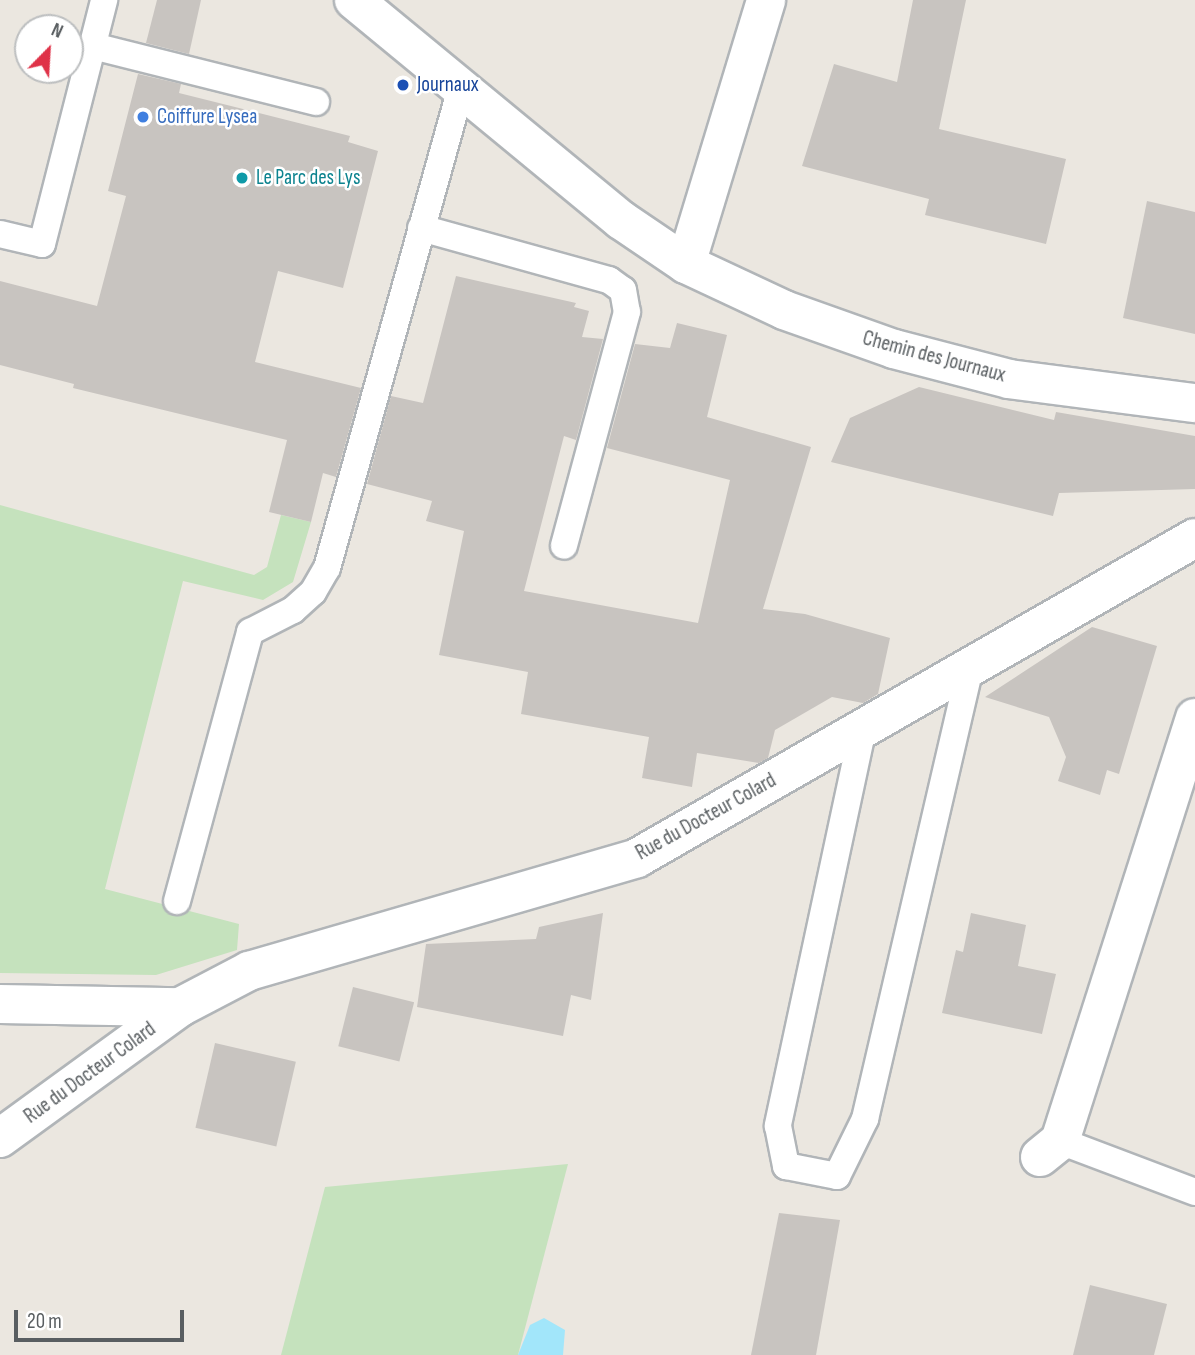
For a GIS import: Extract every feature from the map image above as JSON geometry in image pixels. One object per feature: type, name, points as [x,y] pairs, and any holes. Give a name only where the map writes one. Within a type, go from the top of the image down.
[{"type":"street","name":"Chemin des Journaux","points":[[355,0],[621,220],[686,264],[784,310],[894,349],[1009,379],[1195,403]]},
{"type":"street","points":[[686,264],[766,0]]},
{"type":"street","name":"Rue du Docteur Colard","points":[[0,1138],[180,1007],[249,971],[637,858],[1195,538]]},
{"type":"street","points":[[1050,1149],[1195,718]]},
{"type":"street","name":"Rue du Docteur Colard","points":[[0,1004],[180,1007]]},
{"type":"lane","points":[[0,233],[42,244],[104,0]]},
{"type":"lane","points":[[93,46],[317,102]]},
{"type":"lane","points":[[177,901],[250,632],[293,610],[313,592],[327,568],[461,88]]},
{"type":"lane","points":[[421,228],[609,280],[623,290],[627,312],[564,546]]},
{"type":"lane","points":[[863,727],[778,1126],[786,1166],[837,1176],[865,1119],[970,666]]},
{"type":"lane","points":[[1050,1149],[1195,1192]]},
{"type":"green space","points":[[0,505],[254,575],[267,567],[281,515],[311,522],[293,582],[263,600],[183,581],[105,889],[239,924],[237,950],[156,975],[0,973]]},
{"type":"green space","points":[[568,1164],[518,1355],[281,1355],[325,1187]]},
{"type":"water","points":[[544,1318],[565,1330],[563,1355],[518,1355],[530,1325]]},
{"type":"building","points":[[157,0],[201,0],[189,54],[146,43]]},
{"type":"building","points":[[913,0],[966,0],[939,129],[1066,159],[1046,244],[925,215],[929,199],[802,166],[834,64],[897,82]]},
{"type":"building","points":[[138,74],[181,84],[179,93],[350,136],[348,142],[378,151],[343,288],[278,271],[255,362],[361,388],[336,477],[323,473],[311,522],[269,512],[287,440],[73,388],[74,384],[0,365],[0,281],[97,306],[126,196],[108,191]]},
{"type":"building","points":[[1147,201],[1195,212],[1195,334],[1123,318]]},
{"type":"building","points":[[456,276],[576,303],[574,307],[589,311],[582,337],[603,339],[576,440],[564,436],[524,591],[698,623],[730,480],[607,448],[635,344],[670,348],[677,323],[727,335],[707,417],[811,447],[763,609],[805,614],[890,638],[878,694],[863,703],[832,697],[775,730],[768,758],[759,763],[697,753],[692,787],[642,778],[649,737],[521,714],[528,672],[439,655],[464,531],[426,521],[432,501],[367,484],[391,396],[423,403]]},
{"type":"building","points":[[919,387],[1054,420],[1056,412],[1195,436],[1195,489],[1059,493],[1053,516],[831,462],[850,418]]},
{"type":"building","points":[[1092,627],[1157,646],[1119,774],[1107,770],[1100,795],[1058,781],[1066,757],[1049,717],[985,697]]},
{"type":"building","points":[[603,913],[591,1000],[571,995],[563,1036],[417,1007],[426,944],[536,939],[539,927]]},
{"type":"building","points":[[971,913],[1026,925],[1018,966],[1056,974],[1042,1034],[942,1013],[956,950],[963,952]]},
{"type":"building","points":[[353,987],[414,1002],[399,1061],[338,1046]]},
{"type":"building","points":[[215,1043],[296,1062],[276,1146],[195,1128]]},
{"type":"building","points":[[779,1213],[840,1220],[816,1355],[751,1355]]},
{"type":"building","points":[[1090,1285],[1167,1304],[1154,1355],[1073,1355]]},
{"type":"place","name":"Journaux","points":[[403,85]]},
{"type":"place","name":"Coiffure Lysea","points":[[143,117]]},
{"type":"place","name":"Le Parc des Lys","points":[[242,178]]}]
